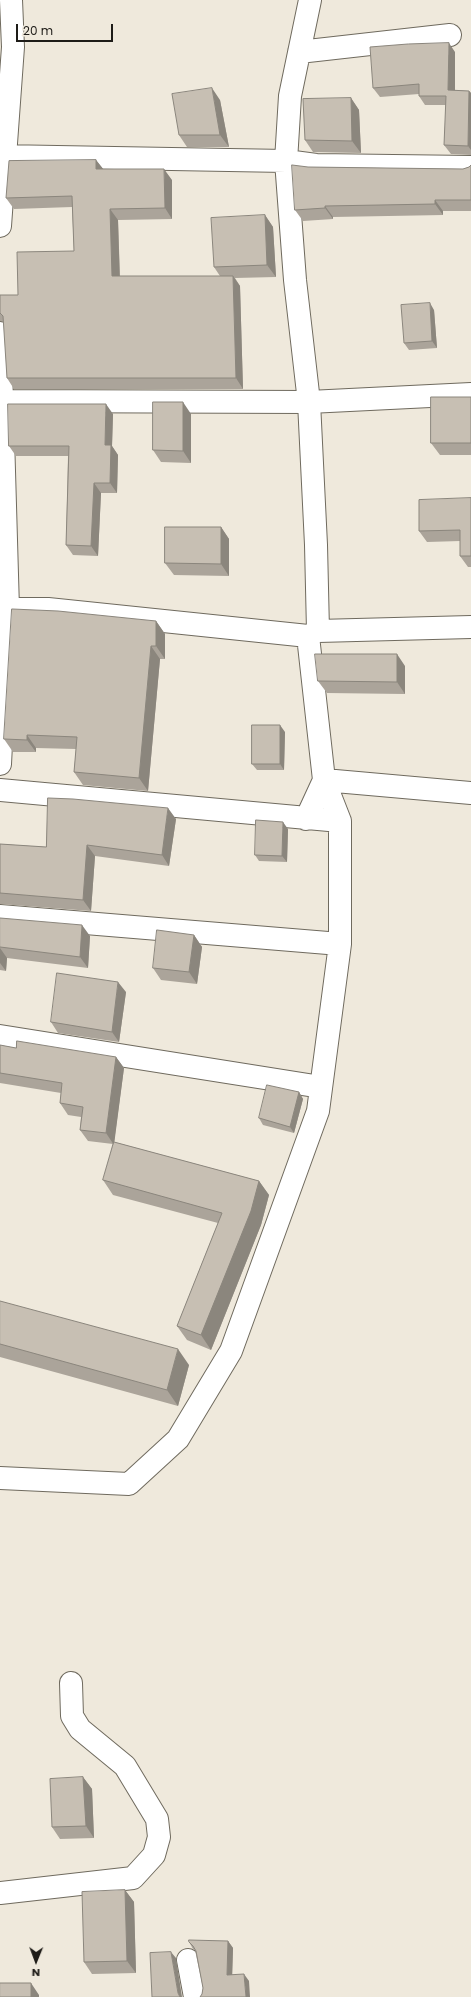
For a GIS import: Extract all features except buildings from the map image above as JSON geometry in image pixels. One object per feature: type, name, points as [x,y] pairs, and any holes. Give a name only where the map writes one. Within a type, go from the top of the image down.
[{"type":"street","points":[[0,226],[2,156],[13,47],[11,0]]},
{"type":"street","points":[[0,1478],[129,1484],[178,1439],[231,1351],[318,1111],[340,944],[340,821],[324,780],[313,634],[316,544],[309,402],[294,280],[286,161],[290,96],[310,0]]},
{"type":"street","points":[[299,52],[450,35]]},
{"type":"street","points":[[2,156],[286,161],[316,165],[471,167]]},
{"type":"street","points":[[0,333],[4,609],[0,764]]},
{"type":"street","points":[[1,401],[309,402],[471,394]]},
{"type":"street","points":[[4,609],[48,609],[313,634],[471,627]]},
{"type":"street","points":[[324,780],[471,793]]},
{"type":"street","points":[[306,819],[324,780]]},
{"type":"street","points":[[0,790],[340,821]]},
{"type":"street","points":[[0,916],[340,944]]},
{"type":"street","points":[[0,1036],[321,1087]]},
{"type":"street","points":[[0,1893],[133,1878],[154,1855],[159,1837],[157,1819],[125,1766],[80,1729],[72,1716],[71,1683]]},
{"type":"street","points":[[188,1960],[195,1997]]}]
